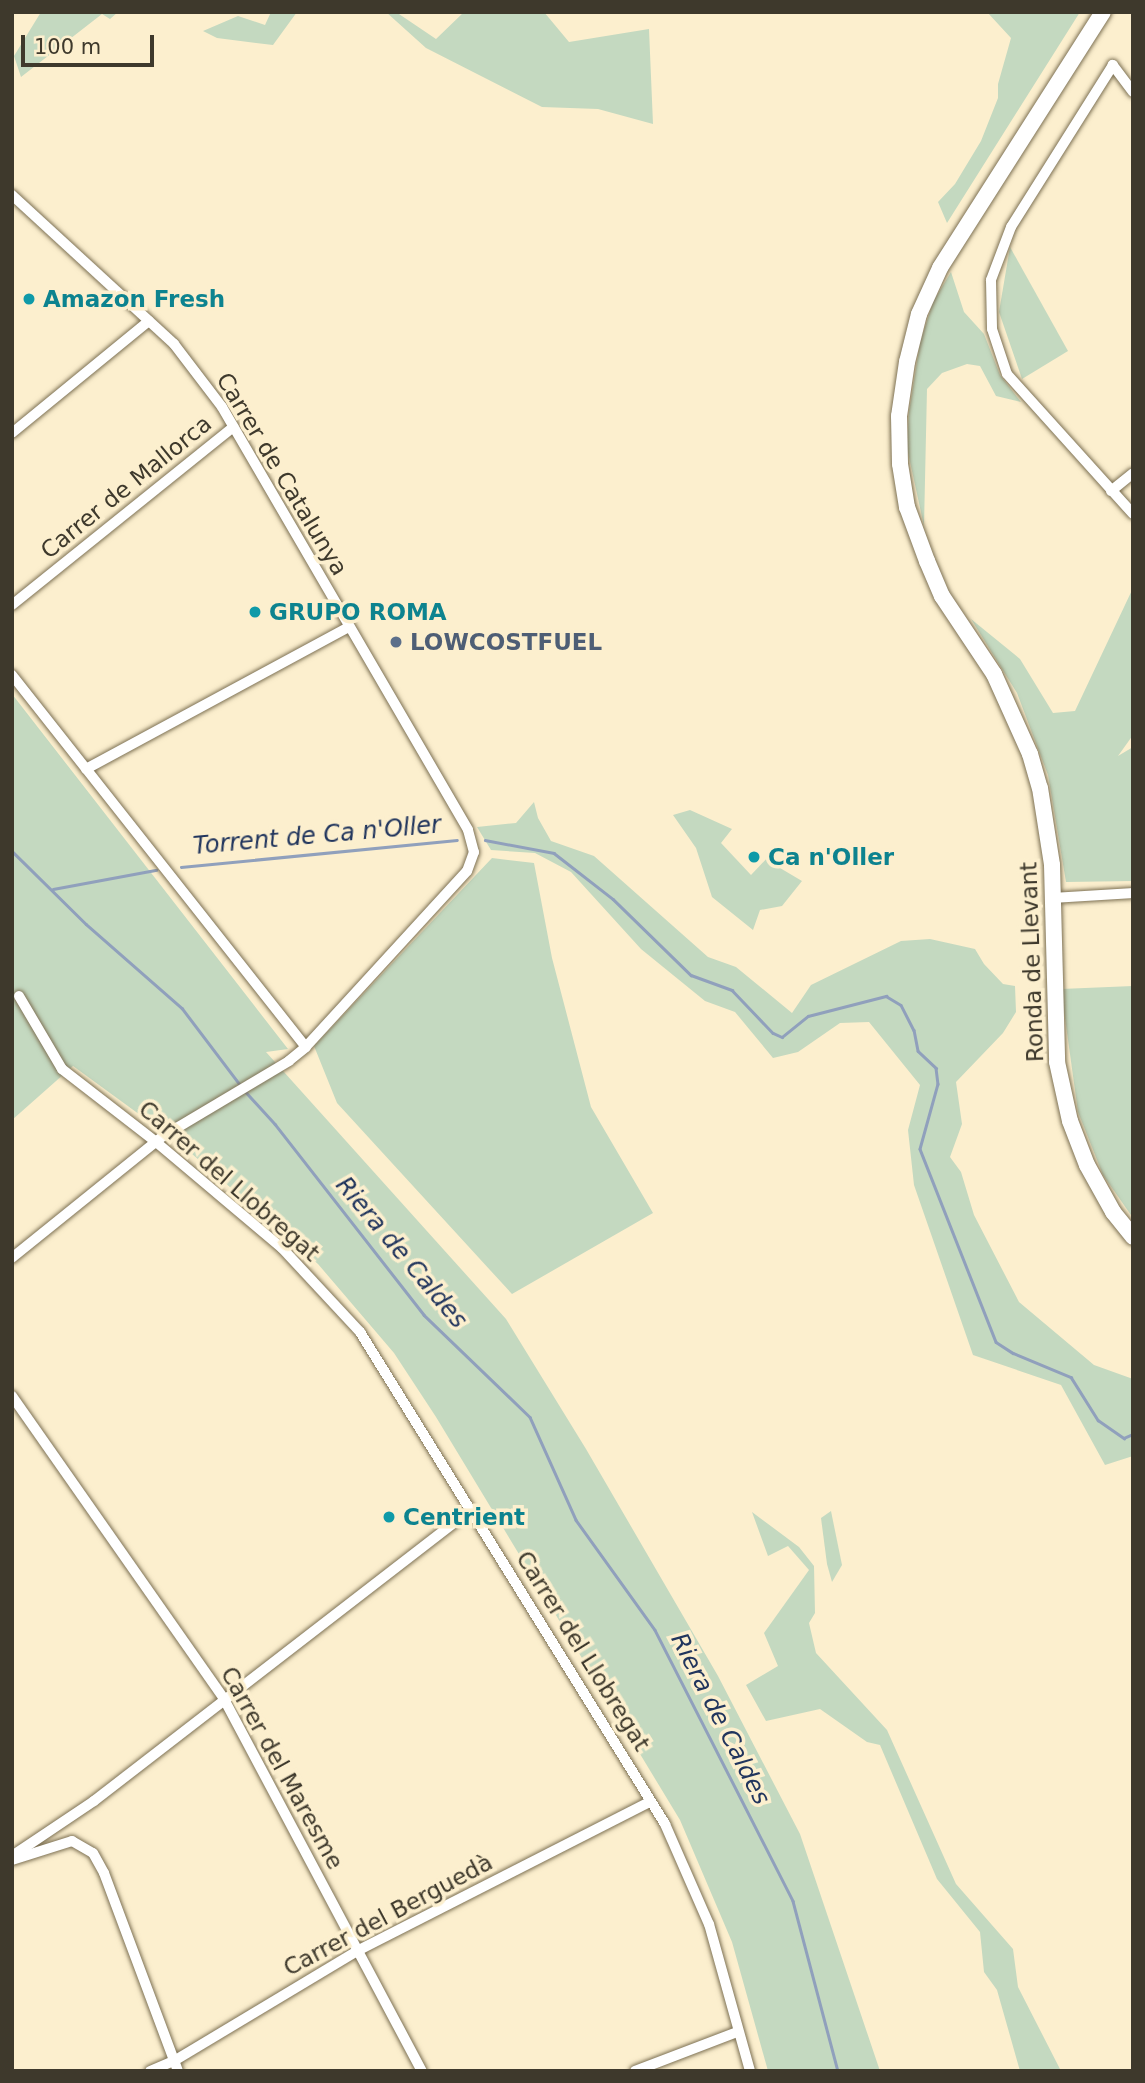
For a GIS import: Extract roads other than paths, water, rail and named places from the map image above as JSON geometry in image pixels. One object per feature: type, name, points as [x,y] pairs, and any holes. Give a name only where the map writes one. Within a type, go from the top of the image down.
[{"type":"main road","name":"Ronda de Llevant","points":[[1103,12],[940,268],[919,314],[907,362],[899,416],[900,464],[907,507],[942,596],[994,674],[1030,754],[1042,801],[1052,865],[1057,1062],[1070,1121],[1087,1166],[1113,1213],[1133,1237]]},
{"type":"street","points":[[1133,92],[1113,65],[1011,227],[991,280],[992,329],[1007,374],[1133,514]]},
{"type":"street","name":"Carrer de Catalunya","points":[[12,195],[174,344],[233,427],[468,830],[474,852],[467,871],[306,1047],[289,1061],[206,1109],[156,1142],[12,1258]]},
{"type":"street","points":[[12,433],[149,321]]},
{"type":"street","name":"Carrer de Mallorca","points":[[12,605],[233,427]]},
{"type":"street","points":[[1111,491],[1133,472]]},
{"type":"street","points":[[86,769],[349,627]]},
{"type":"street","points":[[12,675],[306,1047]]},
{"type":"street","points":[[1053,898],[1133,893]]},
{"type":"street","name":"Carrer del Llobregat","points":[[19,996],[62,1069],[156,1142],[282,1248],[360,1332],[665,1824],[709,1924],[750,2071]]},
{"type":"street","name":"Carrer del Maresme","points":[[12,1396],[224,1699],[422,2071]]},
{"type":"street","points":[[12,1858],[94,1801],[470,1510]]},
{"type":"street","name":"Carrer del Berguedà","points":[[150,2071],[176,2066],[359,1950],[650,1802]]},
{"type":"street","points":[[12,1858],[72,1841],[93,1853],[104,1873],[176,2066]]},
{"type":"street","points":[[635,2071],[737,2032]]},
{"type":"waterway","name":"Torrent de Ca n'Oller","points":[[181,867],[457,840]]},
{"type":"waterway","name":"Torrent de Ca n'Oller","points":[[485,840],[554,853],[613,899],[691,975],[732,990],[773,1033],[782,1037],[808,1016],[886,996],[901,1005],[914,1030],[918,1051],[936,1068],[938,1084],[920,1149],[996,1342],[1013,1353],[1071,1377],[1098,1420],[1124,1438],[1133,1434]]},
{"type":"waterway","name":"Riera de Caldes","points":[[12,851],[86,924],[182,1008],[241,1086]]},
{"type":"waterway","name":"Torrent de Ca n'Oller","points":[[53,889],[156,870]]},
{"type":"waterway","name":"Riera de Caldes","points":[[245,1091],[275,1124],[424,1315],[530,1417],[576,1520],[655,1630],[793,1901],[838,2071]]},
{"type":"place","name":"Amazon Fresh","points":[[29,299]]},
{"type":"place","name":"GRUPO ROMA","points":[[255,612]]},
{"type":"place","name":"LOWCOSTFUEL","points":[[396,642]]},
{"type":"place","name":"Ca n'Oller","points":[[754,857]]},
{"type":"place","name":"Centrient","points":[[389,1517]]}]
